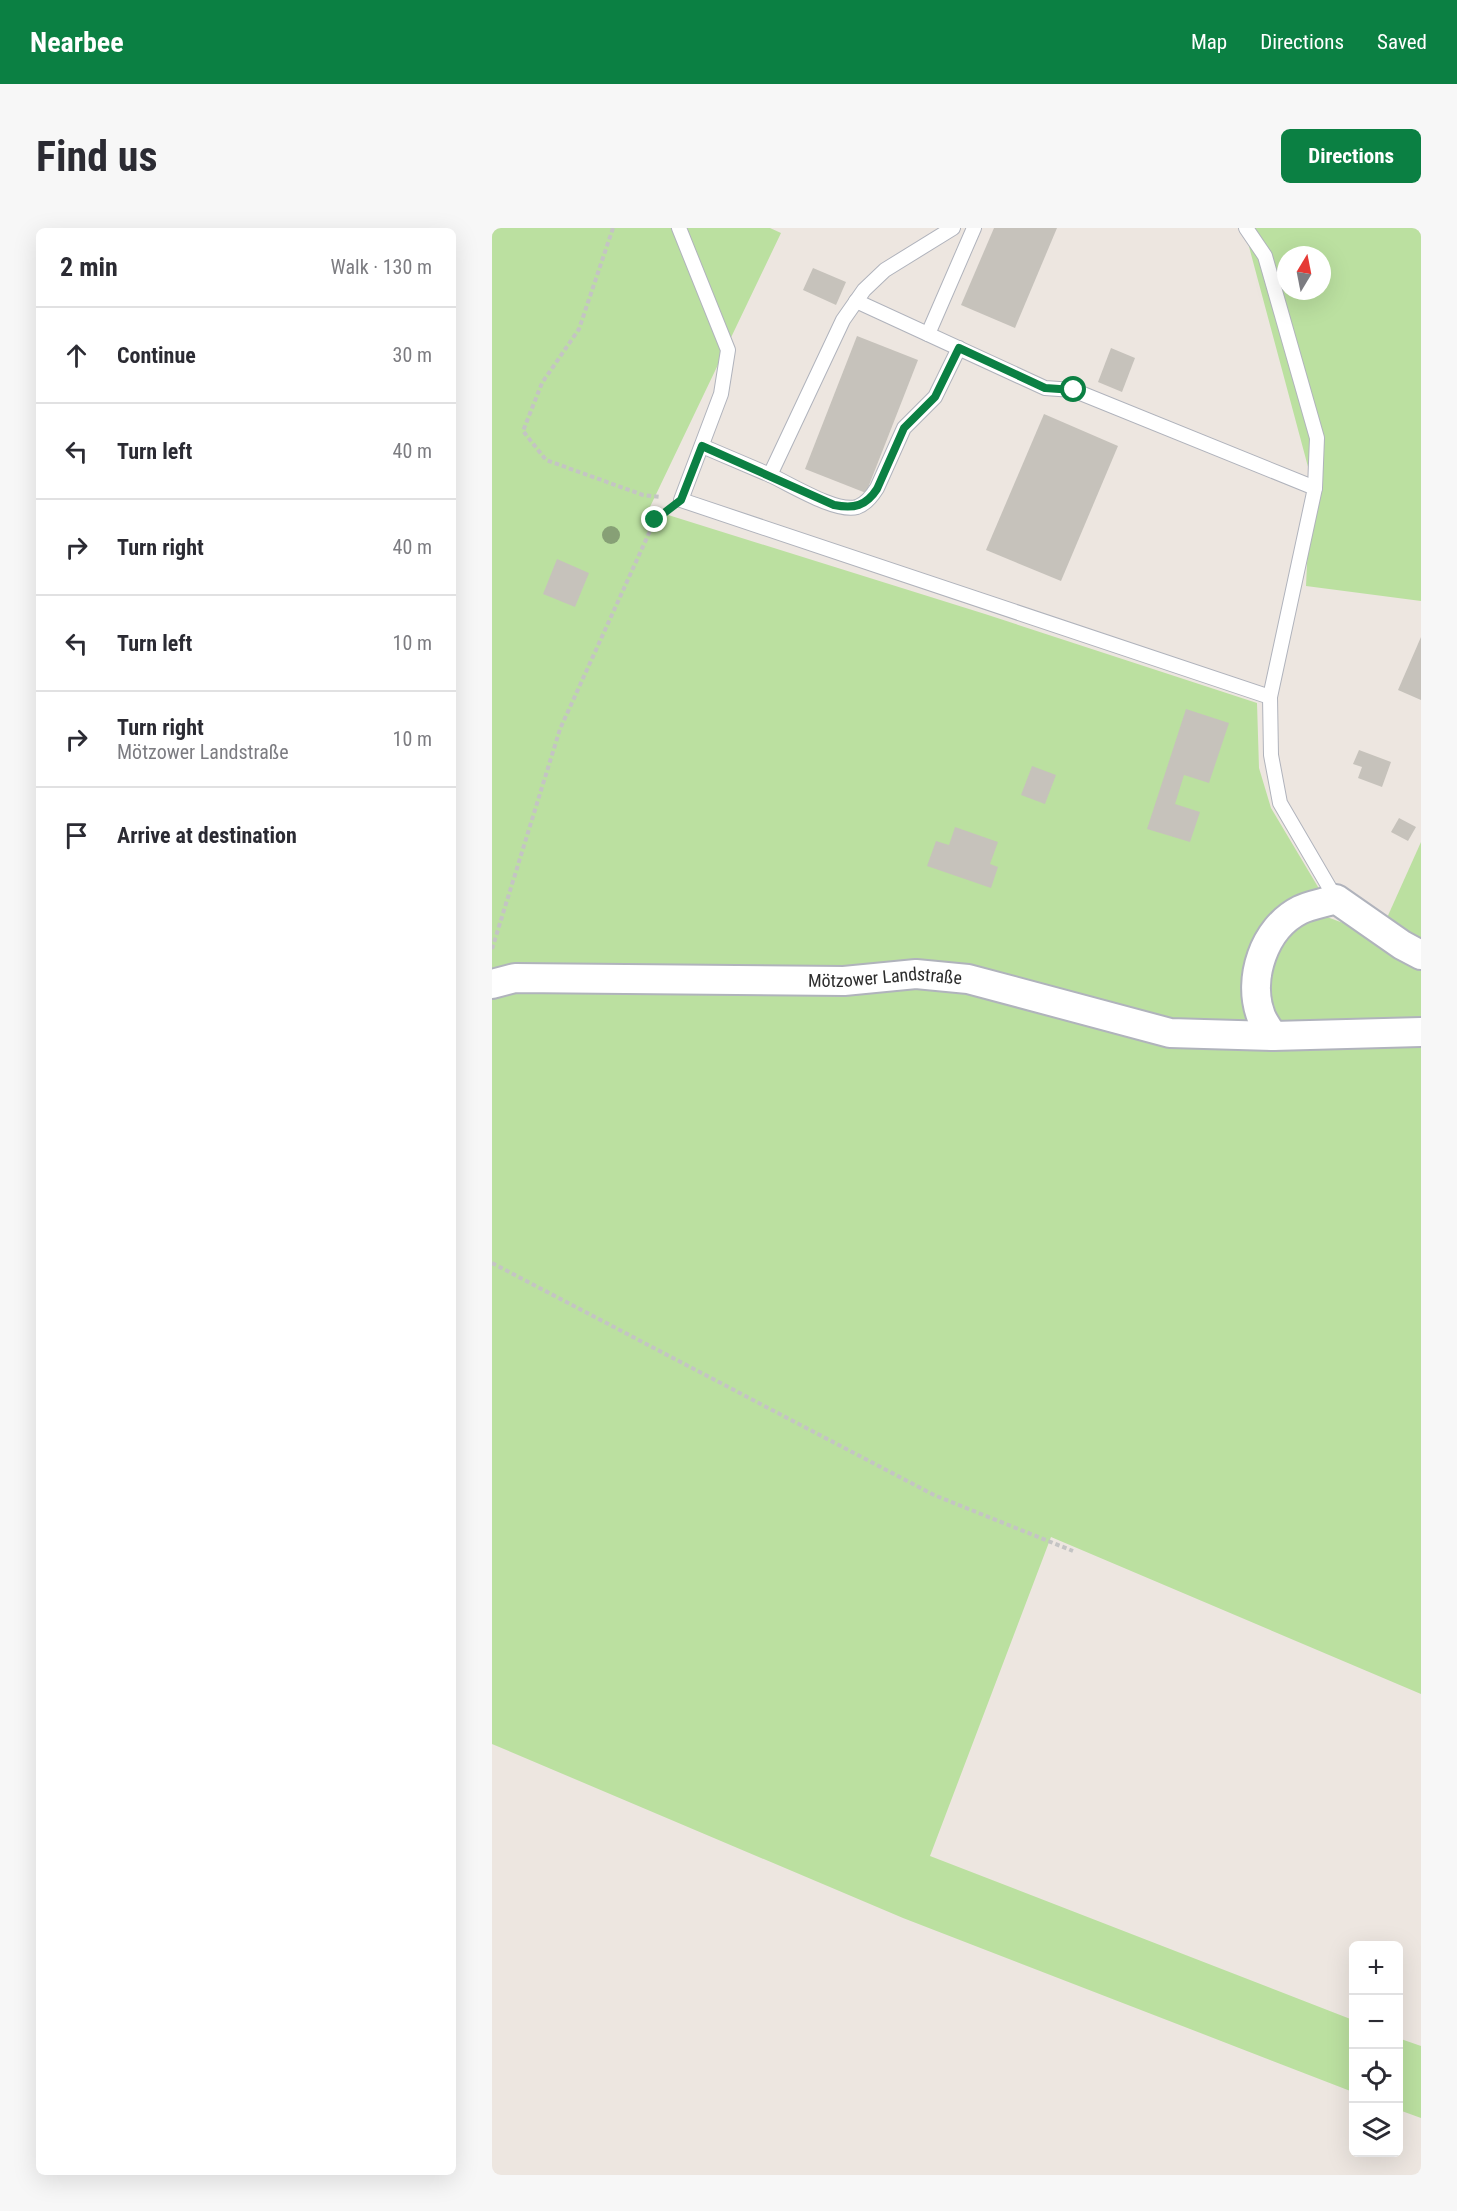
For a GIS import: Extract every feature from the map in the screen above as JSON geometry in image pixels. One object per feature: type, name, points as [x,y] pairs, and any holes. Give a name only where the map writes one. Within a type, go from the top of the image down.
[{"type":"street","points":[[1273,1036],[1261,1016],[1256,990],[1259,961],[1277,928],[1299,910],[1336,899],[1401,945],[1421,955]]},
{"type":"street","name":"Mötzower Landstraße","points":[[492,984],[515,978],[844,981],[916,974],[968,980],[1170,1033],[1273,1036],[1421,1032]]},
{"type":"lane","points":[[679,228],[728,350],[721,394],[681,500],[1270,697]]},
{"type":"lane","points":[[770,475],[843,320],[864,290],[885,270],[952,228]]},
{"type":"lane","points":[[928,334],[974,228]]},
{"type":"lane","points":[[1246,228],[1265,256],[1317,438],[1315,489],[1270,697],[1271,755],[1280,803],[1336,899]]},
{"type":"lane","points":[[856,301],[1045,388],[1074,390],[1315,489]]},
{"type":"lane","points":[[702,446],[834,505],[847,508],[858,507],[872,497],[904,428],[935,397],[959,348]]},
{"type":"path","points":[[613,228],[579,329],[542,383],[523,431],[546,460],[644,495],[681,500]]},
{"type":"path","points":[[492,949],[560,729],[655,520],[681,500]]},
{"type":"path","points":[[492,1263],[934,1495],[1073,1551]]},
{"type":"green space","points":[[492,228],[770,228],[781,233],[649,509],[985,614],[1257,703],[1259,768],[1271,808],[1321,892],[1265,922],[1246,958],[1244,991],[1248,1020],[1421,1043],[1421,1694],[1051,1537],[930,1856],[1349,2018],[1349,2090],[903,1918],[492,1744]]},
{"type":"green space","points":[[1244,228],[1421,228],[1421,601],[1306,586],[1311,478]]},
{"type":"green space","points":[[1421,842],[1421,945],[1386,920]]},
{"type":"green space","points":[[1327,917],[1354,927],[1397,958],[1421,971],[1421,1024],[1280,1023],[1270,1000],[1267,982],[1276,952],[1295,927],[1306,921]]},
{"type":"green space","points":[[1403,2040],[1421,2046],[1421,2118],[1403,2111]]},
{"type":"building","points":[[994,228],[1057,228],[1015,328],[961,305]]},
{"type":"building","points":[[813,268],[846,282],[836,305],[803,290]]},
{"type":"building","points":[[857,336],[918,360],[866,493],[805,469]]},
{"type":"building","points":[[1111,348],[1135,358],[1122,392],[1098,382]]},
{"type":"building","points":[[1044,414],[1118,446],[1061,581],[986,550]]},
{"type":"building","points":[[557,559],[589,573],[575,607],[543,594]]},
{"type":"building","points":[[1421,637],[1421,700],[1398,690]]},
{"type":"building","points":[[1186,709],[1229,723],[1209,783],[1184,775],[1175,804],[1200,812],[1190,842],[1147,829]]},
{"type":"building","points":[[1359,750],[1391,762],[1382,787],[1358,778],[1362,767],[1353,764]]},
{"type":"building","points":[[1032,766],[1056,775],[1045,804],[1021,795]]},
{"type":"building","points":[[1399,818],[1416,827],[1408,841],[1391,832]]},
{"type":"building","points":[[955,827],[998,842],[990,864],[998,867],[991,888],[927,866],[936,841],[949,845]]},
{"type":"route","points":[[655,520],[681,500],[702,446],[834,505],[847,508],[858,507],[872,497],[904,428],[935,397],[959,348],[1045,388],[1074,390]]}]
